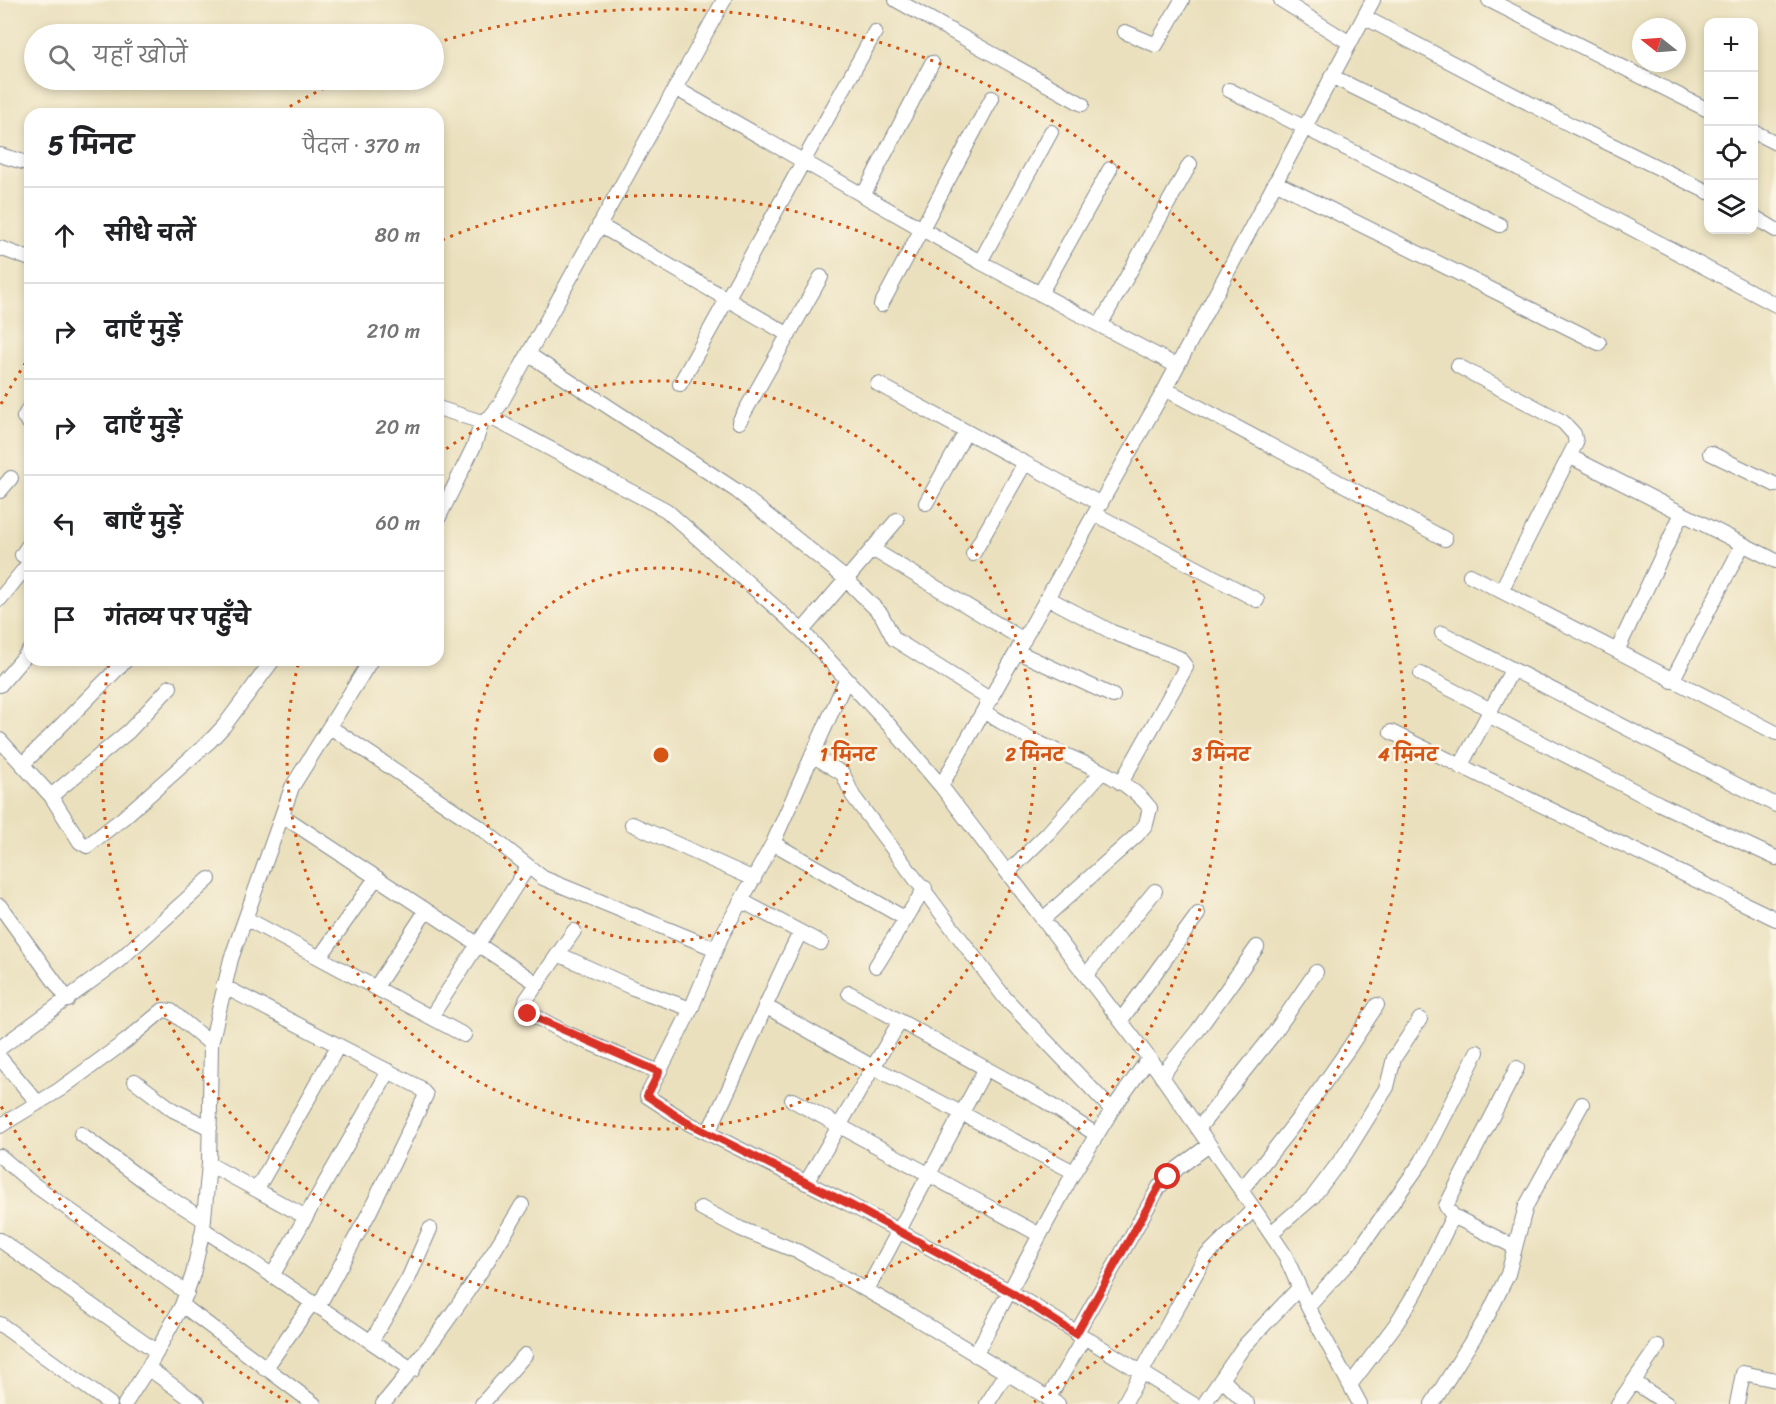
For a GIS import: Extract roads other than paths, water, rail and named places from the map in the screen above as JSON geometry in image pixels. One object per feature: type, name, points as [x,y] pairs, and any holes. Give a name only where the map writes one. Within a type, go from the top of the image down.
[{"type":"street","points":[[444,506],[486,419],[500,405],[724,0]]},
{"type":"street","points":[[896,0],[1082,104]]},
{"type":"street","points":[[1125,32],[1156,45],[1182,0]]},
{"type":"street","points":[[1281,0],[1350,43]]},
{"type":"street","points":[[942,786],[1165,389],[1373,0]]},
{"type":"street","points":[[1489,0],[1704,108]]},
{"type":"street","points":[[1364,17],[1573,126],[1704,190]]},
{"type":"street","points":[[680,384],[875,32]]},
{"type":"street","points":[[863,196],[932,63]]},
{"type":"street","points":[[1332,76],[1518,168],[1776,305]]},
{"type":"street","points":[[675,88],[980,262],[1177,366]]},
{"type":"street","points":[[1230,90],[1500,225]]},
{"type":"street","points":[[880,306],[992,98]]},
{"type":"street","points":[[980,262],[1051,132]]},
{"type":"street","points":[[1758,134],[1776,143]]},
{"type":"street","points":[[0,155],[24,162]]},
{"type":"street","points":[[1100,325],[1190,164]]},
{"type":"street","points":[[1040,294],[1110,169]]},
{"type":"street","points":[[1275,182],[1599,343]]},
{"type":"street","points":[[1758,219],[1776,230]]},
{"type":"street","points":[[600,225],[789,335]]},
{"type":"street","points":[[0,248],[24,257]]},
{"type":"street","points":[[739,422],[821,277]]},
{"type":"street","points":[[528,354],[708,470],[846,579],[881,614],[894,639],[1038,743],[1102,772],[1145,801],[1150,808],[1146,824],[1043,919]]},
{"type":"street","points":[[1458,366],[1563,422],[1574,434],[1576,443],[1571,457],[1501,591]]},
{"type":"street","points":[[878,384],[1025,463],[1098,509],[1257,600]]},
{"type":"street","points":[[1165,389],[1445,539]]},
{"type":"street","points":[[444,409],[486,419],[666,510],[802,631],[942,786],[1149,1058],[1271,1233],[1360,1404]]},
{"type":"street","points":[[926,503],[966,432]]},
{"type":"street","points":[[1710,453],[1776,485]]},
{"type":"street","points":[[1571,457],[1776,561]]},
{"type":"street","points":[[973,554],[1025,463]]},
{"type":"street","points":[[0,491],[11,478]]},
{"type":"street","points":[[1617,651],[1682,513]]},
{"type":"street","points":[[802,631],[897,520]]},
{"type":"street","points":[[1672,681],[1743,544]]},
{"type":"street","points":[[872,549],[1021,646],[1113,696]]},
{"type":"street","points":[[0,599],[24,569]]},
{"type":"street","points":[[1470,575],[1776,733]]},
{"type":"street","points":[[1048,598],[1112,632],[1179,658],[1186,667],[1121,783]]},
{"type":"street","points":[[1442,633],[1776,805]]},
{"type":"street","points":[[0,685],[24,657]]},
{"type":"street","points":[[23,764],[120,666]]},
{"type":"street","points":[[0,740],[51,796],[80,842],[87,846],[210,741],[224,726],[269,666]]},
{"type":"street","points":[[125,1404],[157,1352],[184,1299],[203,1224],[209,1164],[211,1044],[223,986],[292,787],[367,666]]},
{"type":"street","points":[[1460,767],[1512,670]]},
{"type":"street","points":[[1421,674],[1660,804],[1776,858]]},
{"type":"street","points":[[846,680],[773,843],[716,949],[691,1009],[648,1091],[649,1100],[1011,1292],[1139,1373],[1193,1404]]},
{"type":"street","points":[[51,796],[129,730],[170,687]]},
{"type":"street","points":[[330,727],[478,826],[527,868],[564,888],[606,902],[716,949]]},
{"type":"street","points":[[1391,732],[1776,919]]},
{"type":"street","points":[[812,755],[843,774],[853,796],[925,888],[1005,998],[1112,1110]]},
{"type":"street","points":[[1008,872],[1048,833],[1102,772]]},
{"type":"street","points":[[283,816],[538,984]]},
{"type":"street","points":[[632,824],[754,879]]},
{"type":"street","points":[[773,843],[906,919]]},
{"type":"street","points":[[430,1017],[527,868]]},
{"type":"street","points":[[320,957],[376,878]]},
{"type":"street","points":[[0,1048],[68,1000],[150,934],[209,879]]},
{"type":"street","points":[[876,966],[925,888]]},
{"type":"street","points":[[1086,975],[1155,891]]},
{"type":"street","points":[[742,901],[820,943]]},
{"type":"street","points":[[0,906],[68,1000]]},
{"type":"street","points":[[376,987],[426,911]]},
{"type":"street","points":[[1120,1020],[1197,914]]},
{"type":"street","points":[[247,919],[464,1035]]},
{"type":"street","points":[[574,931],[524,1006],[528,1014],[659,1072]]},
{"type":"street","points":[[708,1132],[740,1070],[765,1006],[800,933]]},
{"type":"street","points":[[1161,1076],[1198,1030],[1257,947]]},
{"type":"street","points":[[558,954],[633,988],[691,1009]]},
{"type":"street","points":[[1198,1129],[1272,1036],[1316,972]]},
{"type":"street","points":[[223,986],[419,1087],[426,1095],[369,1213],[315,1305],[265,1369]]},
{"type":"street","points":[[849,993],[986,1068],[1097,1134]]},
{"type":"street","points":[[1241,1190],[1278,1146],[1341,1062],[1377,1005]]},
{"type":"street","points":[[765,1006],[873,1067],[1074,1172]]},
{"type":"street","points":[[0,1126],[38,1103],[126,1041],[163,1010],[171,1011],[211,1044]]},
{"type":"street","points":[[1271,1233],[1312,1198],[1346,1153],[1387,1087],[1394,1058],[1420,1019]]},
{"type":"street","points":[[806,1183],[900,1021]]},
{"type":"street","points":[[257,1189],[339,1046]]},
{"type":"street","points":[[1308,1307],[1355,1255],[1422,1161],[1478,1052]]},
{"type":"street","points":[[0,1058],[38,1103]]},
{"type":"street","points":[[975,1355],[1074,1172],[1112,1110],[1149,1058]]},
{"type":"street","points":[[867,1290],[986,1068]]},
{"type":"street","points":[[1515,1246],[1453,1216],[1448,1211],[1448,1200],[1517,1068]]},
{"type":"street","points":[[272,1276],[389,1071]]},
{"type":"street","points":[[135,1081],[173,1110],[210,1128]]},
{"type":"street","points":[[792,1100],[1040,1234]]},
{"type":"street","points":[[1432,1404],[1488,1314],[1508,1274],[1520,1225],[1535,1187],[1582,1104]]},
{"type":"street","points":[[81,1134],[272,1276],[413,1370]]},
{"type":"street","points":[[701,1208],[741,1229],[792,1249],[867,1290],[1053,1401],[1080,1336],[1159,1187],[1178,1168],[1209,1145]]},
{"type":"street","points":[[0,1156],[33,1184],[184,1299],[265,1369],[314,1404]]},
{"type":"street","points":[[209,1164],[306,1217]]},
{"type":"street","points":[[383,1404],[413,1370],[483,1271],[522,1205]]},
{"type":"street","points":[[1124,1404],[1139,1373],[1205,1257],[1254,1209]]},
{"type":"street","points":[[1350,1385],[1396,1324],[1417,1290],[1453,1216]]},
{"type":"street","points":[[371,1342],[409,1277],[430,1229]]},
{"type":"street","points":[[0,1240],[157,1352]]},
{"type":"street","points":[[1204,1404],[1244,1346],[1299,1288]]},
{"type":"street","points":[[0,1324],[110,1404]]},
{"type":"street","points":[[1618,1404],[1658,1346]]},
{"type":"street","points":[[482,1404],[525,1355]]},
{"type":"street","points":[[148,1368],[198,1404]]},
{"type":"street","points":[[1737,1404],[1743,1373],[1776,1380]]},
{"type":"street","points":[[987,1404],[1006,1374]]},
{"type":"street","points":[[1221,1379],[1247,1404]]},
{"type":"street","points":[[1634,1382],[1667,1404]]}]
